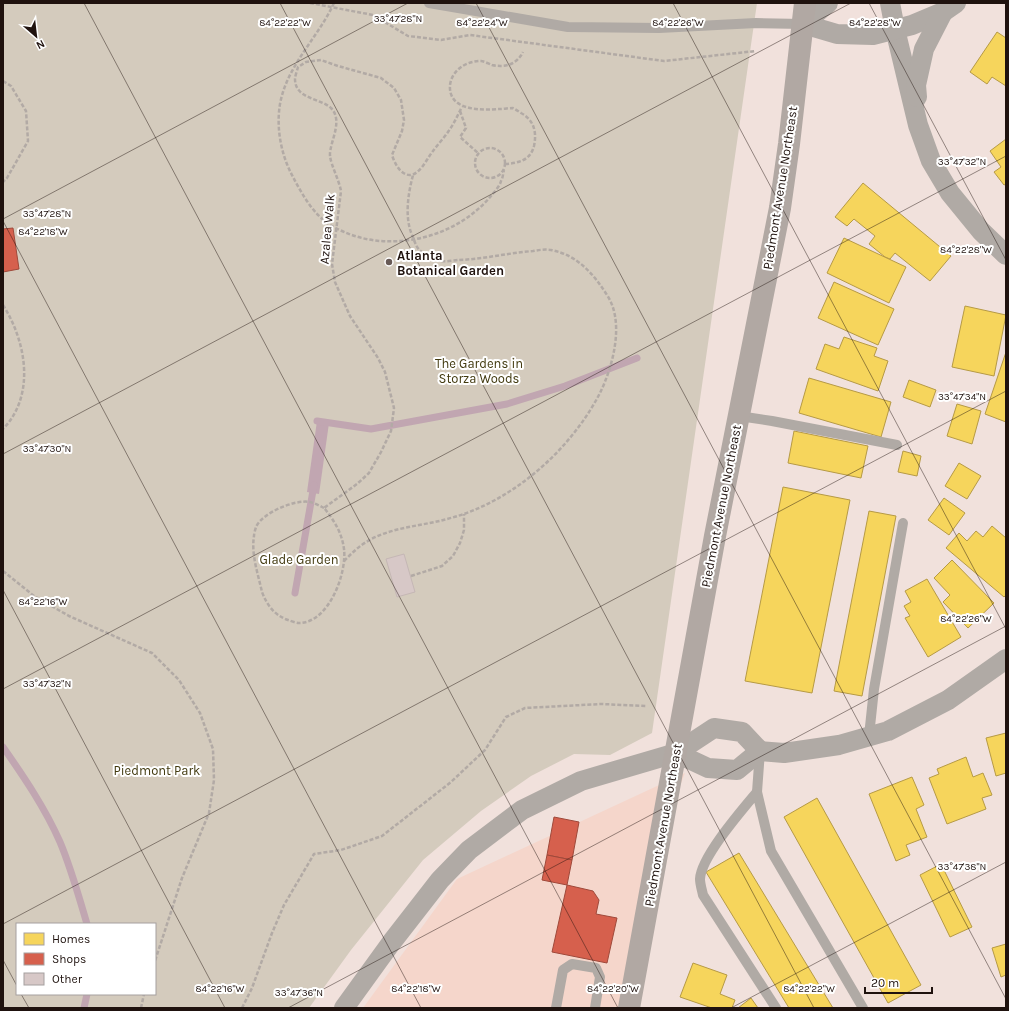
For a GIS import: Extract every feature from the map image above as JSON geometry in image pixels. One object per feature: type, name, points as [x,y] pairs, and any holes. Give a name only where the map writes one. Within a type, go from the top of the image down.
[{"type":"main road","name":"Piedmont Avenue Northeast","points":[[629,1008],[676,753],[690,667],[780,208],[804,14]]},
{"type":"street","points":[[804,14],[828,3]]},
{"type":"street","points":[[890,3],[918,125],[932,161],[950,193],[981,231],[1006,255]]},
{"type":"street","points":[[804,14],[841,34],[873,35],[912,24],[949,8]]},
{"type":"street","points":[[918,125],[916,84],[924,49],[949,8]]},
{"type":"street","points":[[344,1008],[391,943],[435,887],[469,850],[522,810],[581,781],[676,753],[714,728],[742,732],[760,751],[784,753],[838,745],[869,736],[888,730],[948,700],[1006,659]]},
{"type":"street","points":[[676,753],[708,768],[737,770],[760,751]]},
{"type":"street","points":[[623,1008],[635,974]]},
{"type":"lane","points":[[428,3],[568,27],[658,28],[756,23],[804,14]]},
{"type":"lane","points":[[739,416],[897,445]]},
{"type":"lane","points":[[869,736],[874,689],[903,523]]},
{"type":"lane","points":[[760,751],[757,792],[771,851],[863,1008]]},
{"type":"lane","points":[[757,792],[720,839],[704,864],[700,879],[703,895],[776,1008]]},
{"type":"lane","points":[[556,1008],[563,970],[572,964],[596,968],[600,977],[595,1008]]},
{"type":"path","points":[[310,3],[373,15],[408,36],[441,40],[470,35],[664,61],[756,52]]},
{"type":"path","points":[[334,3],[285,85],[280,102],[278,118],[282,149],[286,163],[300,191],[318,214],[331,225],[361,238],[380,242],[417,239],[436,234],[453,227],[475,213],[501,183],[504,170],[505,164],[503,155],[496,148],[486,148],[478,153],[474,163],[477,172],[482,176],[492,178],[501,174],[504,170]]},
{"type":"path","points":[[505,164],[520,163],[528,157],[533,149],[535,137],[534,125],[525,115],[513,108],[479,110],[462,107],[452,96],[450,85],[455,72],[465,64],[481,61],[504,66],[519,60],[523,52]]},
{"type":"path","name":"Azalea Walk","points":[[324,508],[357,484],[369,473],[391,431],[394,408],[385,372],[378,358],[350,316],[335,282],[332,264],[341,191],[340,182],[330,156],[336,130],[335,116],[332,109],[320,101],[308,97],[298,90],[295,79],[298,67],[306,62],[321,60],[381,78],[394,88],[401,100],[404,120],[402,131],[392,155],[396,165],[403,173],[407,176],[413,174]]},
{"type":"path","points":[[3,81],[11,86],[26,111],[28,141],[7,178],[3,181]]},
{"type":"path","points":[[344,561],[362,544],[380,535],[402,527],[447,519],[464,514],[488,505],[517,486],[545,464],[567,442],[587,415],[609,374],[616,348],[616,326],[611,301],[596,278],[584,265],[567,254],[549,249],[514,252],[471,259],[441,261],[422,253],[416,246],[409,230],[408,191],[413,174],[422,168],[432,152],[450,130],[462,107]]},
{"type":"path","points":[[460,111],[466,128],[460,137],[478,153]]},
{"type":"path","points":[[3,305],[21,343],[25,368],[23,388],[17,409],[3,429]]},
{"type":"path","points":[[300,502],[309,502],[324,508],[333,519],[341,537],[344,549],[344,561],[338,586],[328,607],[315,618],[308,621],[297,623],[283,618],[269,606],[262,592],[255,560],[253,537],[256,527],[263,518],[273,511],[300,502]]},
{"type":"path","points":[[411,576],[442,566],[454,556],[464,530],[464,514]]},
{"type":"path","points":[[3,571],[34,596],[69,616],[152,653],[179,680],[200,713],[213,749],[214,780],[210,813],[182,878],[156,958]]},
{"type":"path","points":[[242,1008],[252,988],[284,905],[314,854],[341,850],[382,836],[451,782],[485,750],[506,717],[525,708],[601,704],[646,706]]},
{"type":"path","points":[[141,1008],[144,995]]},
{"type":"shaded area","points":[[317,421],[329,423],[319,494],[307,492]]},
{"type":"shaded area","points":[[685,773],[660,839],[629,1008],[363,1008],[457,879]]},
{"type":"green space","name":"Atlanta Botanical Garden","points":[[3,3],[757,3],[652,733],[610,755],[574,754],[531,776],[481,811],[423,860],[351,950],[309,1008],[3,1008]]},
{"type":"building: Homes","points":[[997,32],[1006,38],[1006,86],[992,77],[987,84],[970,72]]},
{"type":"building: Homes","points":[[1006,139],[1006,184],[1004,185],[994,172],[1001,167],[990,151]]},
{"type":"building: Homes","points":[[863,183],[951,256],[930,281],[895,253],[890,259],[885,257],[869,244],[875,236],[854,219],[847,226],[835,217]]},
{"type":"building: Homes","points":[[844,238],[906,267],[889,303],[827,273]]},
{"type":"building: Homes","points":[[834,282],[894,309],[878,345],[818,318]]},
{"type":"building: Homes","points":[[965,306],[1006,315],[994,376],[952,367]]},
{"type":"building: Homes","points":[[844,337],[877,348],[874,356],[888,361],[878,391],[816,369],[825,344],[839,349]]},
{"type":"building: Homes","points":[[1006,352],[1006,422],[985,414]]},
{"type":"building: Homes","points":[[809,378],[891,402],[881,437],[799,413]]},
{"type":"building: Homes","points":[[909,380],[936,390],[930,407],[903,397]]},
{"type":"building: Homes","points":[[957,404],[981,411],[972,444],[947,436]]},
{"type":"building: Homes","points":[[794,431],[868,446],[861,478],[788,463]]},
{"type":"building: Homes","points":[[903,451],[921,456],[917,476],[898,472]]},
{"type":"building: Homes","points":[[959,463],[981,476],[967,499],[945,486]]},
{"type":"building: Homes","points":[[783,487],[850,500],[812,693],[745,681]]},
{"type":"building: Homes","points":[[944,498],[965,513],[949,535],[928,520]]},
{"type":"building: Homes","points":[[869,511],[896,516],[862,696],[834,691]]},
{"type":"building: Homes","points":[[992,526],[1006,538],[1006,595],[1004,597],[946,548],[959,533],[967,541],[976,531],[983,537]]},
{"type":"building: Homes","points":[[952,560],[994,603],[968,628],[943,602],[950,595],[934,578]]},
{"type":"building: Homes","points":[[927,579],[961,637],[928,657],[905,618],[910,616],[904,606],[911,602],[905,591]]},
{"type":"building: Homes","points":[[1006,733],[1006,773],[996,776],[986,738]]},
{"type":"building: Homes","points":[[966,757],[973,777],[983,773],[992,795],[982,798],[986,809],[947,824],[929,778],[939,774],[937,769]]},
{"type":"building: Homes","points":[[912,777],[924,805],[916,809],[927,837],[906,845],[910,855],[896,861],[869,794]]},
{"type":"building: Homes","points":[[817,798],[921,985],[888,1003],[784,817]]},
{"type":"building: Homes","points":[[739,853],[833,1008],[789,1008],[706,872]]},
{"type":"building: Homes","points":[[941,864],[972,927],[950,937],[920,875]]},
{"type":"building: Homes","points":[[1006,944],[1006,975],[1001,977],[992,948]]},
{"type":"building: Homes","points":[[693,963],[727,975],[720,994],[735,1000],[732,1008],[712,1008],[680,997]]},
{"type":"building: Homes","points":[[751,998],[758,1008],[738,1008]]},
{"type":"building: Shops","points":[[13,228],[19,269],[3,272],[3,229]]},
{"type":"building: Shops","points":[[554,817],[579,822],[572,860],[547,855]]},
{"type":"building: Shops","points":[[547,855],[572,860],[567,885],[542,880]]},
{"type":"building: Shops","points":[[567,885],[593,891],[599,900],[596,914],[617,918],[607,963],[552,952]]},
{"type":"building: Other","points":[[404,554],[415,592],[397,597],[386,559]]},
{"type":"waterway","points":[[317,421],[371,429],[507,404],[565,386],[637,358]]},
{"type":"waterway","points":[[295,593],[314,485]]},
{"type":"waterway","points":[[3,747],[34,793],[54,829],[68,862],[87,923]]},
{"type":"waterway","points":[[84,1008],[87,995]]},
{"type":"place","name":"Atlanta Botanical Garden","points":[[389,262]]},
{"type":"park label","name":"The Gardens in Storza Woods","points":[[479,370]]},
{"type":"park label","name":"Glade Garden","points":[[299,559]]},
{"type":"park label","name":"Piedmont Park","points":[[157,770]]}]
